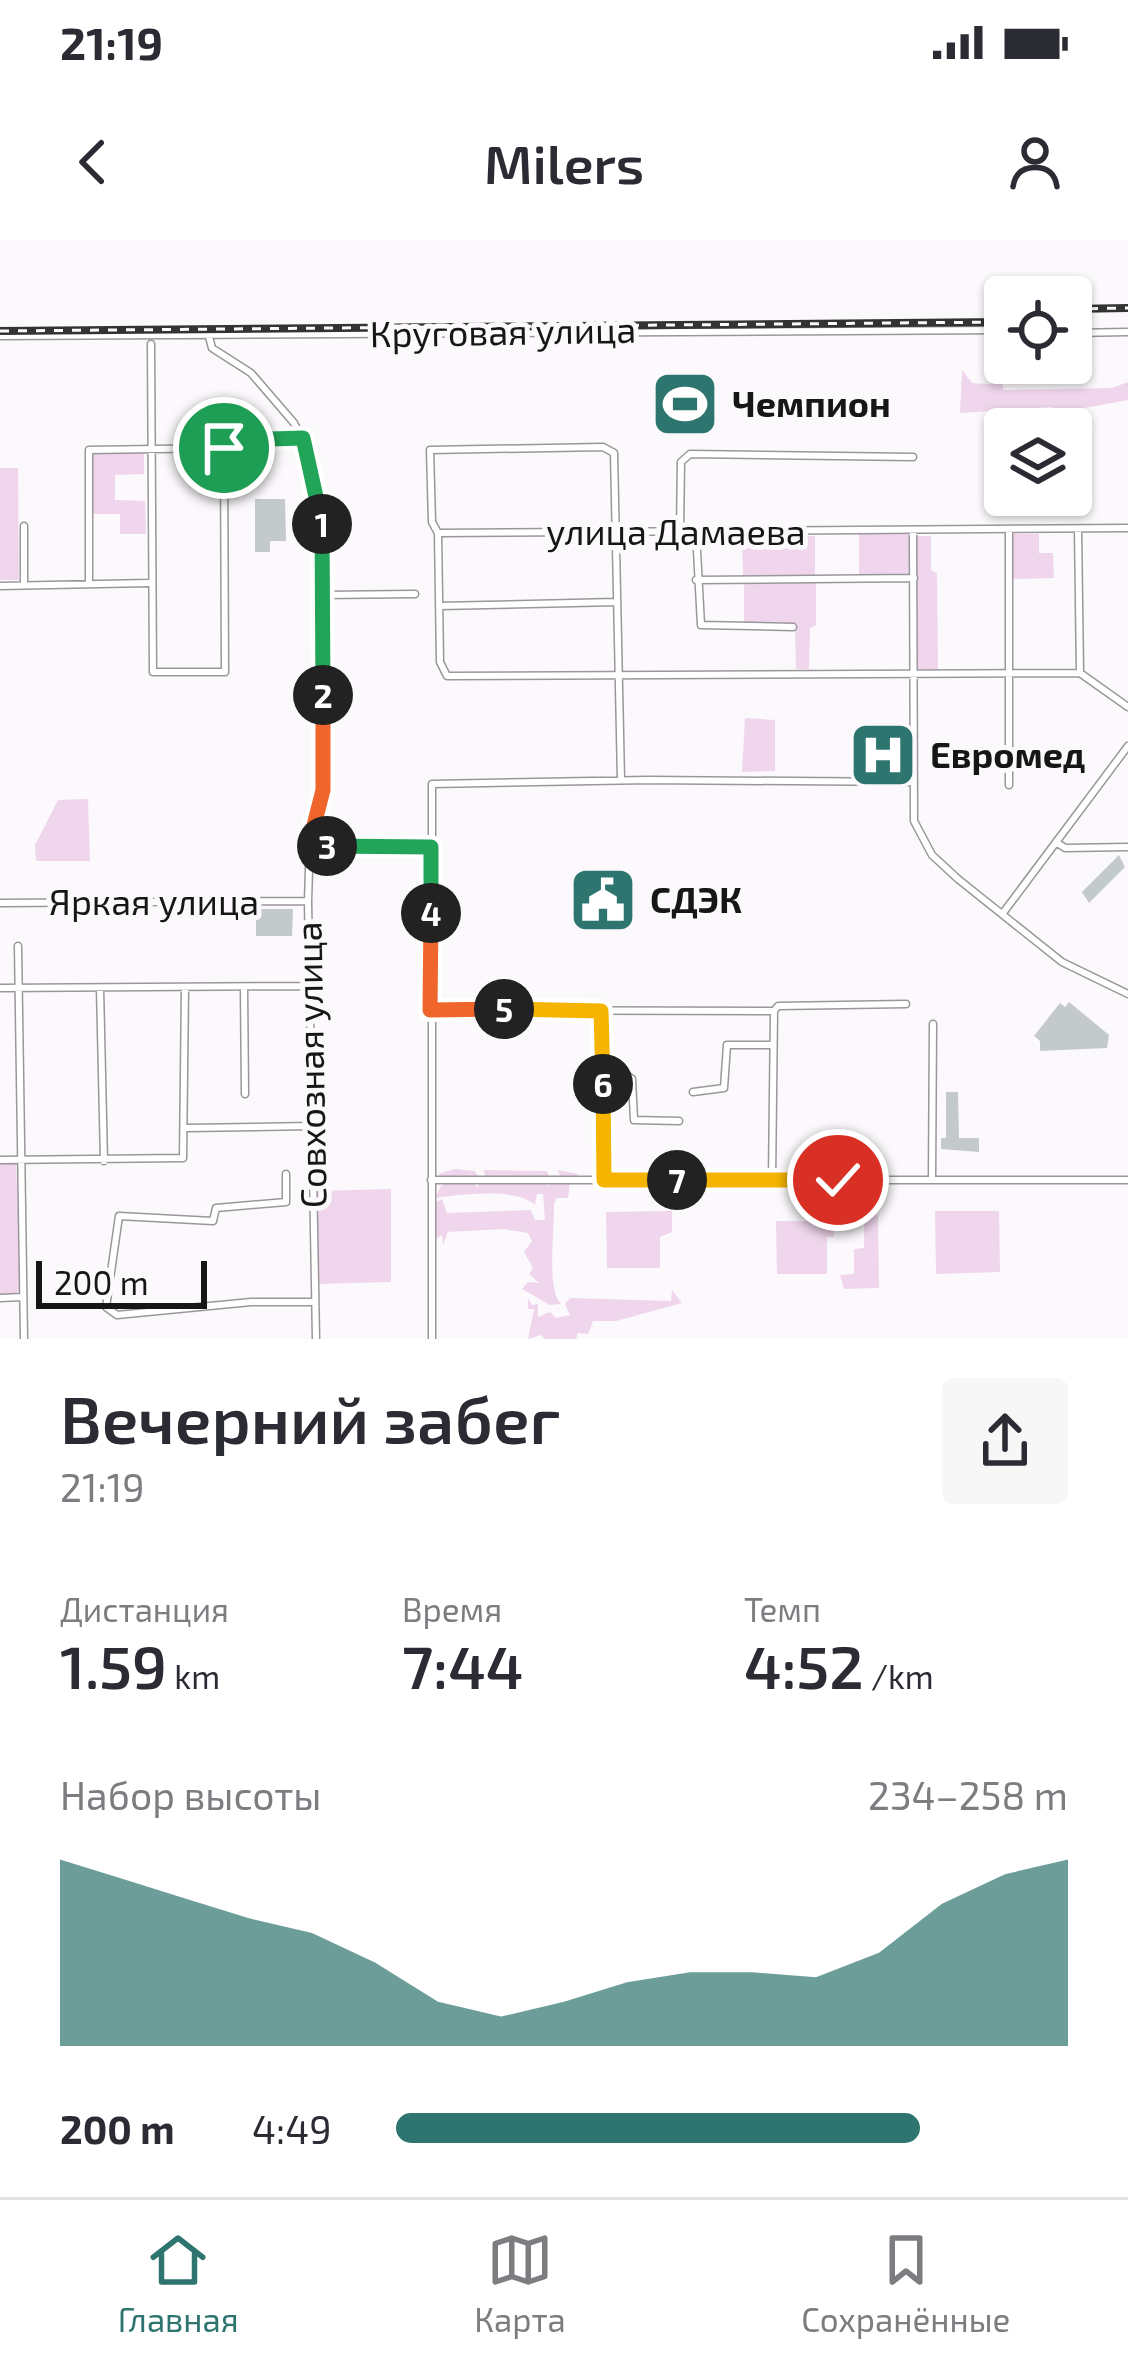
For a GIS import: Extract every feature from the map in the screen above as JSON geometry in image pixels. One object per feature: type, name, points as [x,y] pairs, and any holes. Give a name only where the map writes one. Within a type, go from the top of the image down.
[{"type":"street","name":"Круговая улица","points":[[0,336],[984,330]]},
{"type":"street","points":[[1092,333],[1128,332]]},
{"type":"street","name":"Совхозная улица","points":[[208,334],[212,348],[250,373],[303,438],[322,511],[323,790],[309,845],[308,902],[316,1339]]},
{"type":"street","points":[[151,344],[153,672],[225,672],[224,448]]},
{"type":"street","points":[[89,584],[89,450],[224,448],[238,440],[303,438]]},
{"type":"street","points":[[621,780],[620,676],[614,532],[615,458],[611,450],[430,450],[447,676],[620,676],[914,674],[1009,675],[1081,673],[1128,707]]},
{"type":"street","points":[[680,532],[681,462],[690,454],[914,457]]},
{"type":"street","points":[[24,526],[24,585]]},
{"type":"street","name":"улица Дамаева","points":[[438,533],[1128,528]]},
{"type":"street","points":[[1078,529],[1081,673]]},
{"type":"street","points":[[1009,785],[1010,530]]},
{"type":"street","points":[[913,531],[914,820],[922,838],[937,861],[1062,962],[1128,994]]},
{"type":"street","points":[[696,532],[700,625],[793,627]]},
{"type":"street","points":[[696,580],[914,578]]},
{"type":"street","points":[[0,586],[149,583]]},
{"type":"street","points":[[322,596],[415,594]]},
{"type":"street","points":[[439,606],[616,602]]},
{"type":"street","points":[[1003,914],[1128,746]]},
{"type":"street","points":[[432,1339],[432,784],[913,782]]},
{"type":"street","points":[[1056,842],[1065,848],[1128,847]]},
{"type":"street","points":[[309,845],[431,847]]},
{"type":"street","name":"Яркая улица","points":[[0,903],[308,902]]},
{"type":"street","points":[[18,946],[24,1339]]},
{"type":"street","points":[[0,988],[308,986]]},
{"type":"street","points":[[100,988],[104,1161]]},
{"type":"street","points":[[0,1160],[179,1160],[185,1155],[185,988]]},
{"type":"street","points":[[244,988],[244,1094]]},
{"type":"street","points":[[772,1180],[774,1011],[778,1006],[811,1004],[906,1004]]},
{"type":"street","points":[[430,1010],[774,1011]]},
{"type":"street","points":[[601,1011],[604,1180]]},
{"type":"street","points":[[932,1180],[933,1024]]},
{"type":"street","points":[[693,1092],[724,1088],[727,1045],[774,1045]]},
{"type":"street","points":[[602,1074],[625,1074],[632,1079],[634,1120],[679,1121]]},
{"type":"street","points":[[186,1128],[311,1126]]},
{"type":"street","points":[[922,1169],[933,1169]]},
{"type":"street","points":[[286,1174],[286,1202],[228,1204],[216,1208],[213,1221],[119,1216],[106,1306],[112,1314],[134,1314],[251,1302],[315,1302]]},
{"type":"street","points":[[430,1180],[1128,1180]]},
{"type":"street","points":[[0,1298],[23,1297]]},
{"type":"shaded area","points":[[962,370],[972,383],[1003,384],[1003,390],[1112,388],[1128,382],[1128,400],[1084,408],[984,408],[960,413]]},
{"type":"shaded area","points":[[91,452],[144,452],[144,474],[115,475],[115,500],[145,501],[146,534],[120,534],[120,514],[91,514]]},
{"type":"shaded area","points":[[0,468],[18,468],[19,580],[0,580]]},
{"type":"shaded area","points":[[909,533],[910,574],[859,575],[859,534]]},
{"type":"shaded area","points":[[1010,534],[1039,534],[1039,553],[1053,553],[1054,578],[1011,579]]},
{"type":"shaded area","points":[[815,536],[815,575],[743,576],[742,537]]},
{"type":"shaded area","points":[[914,536],[931,536],[931,570],[937,573],[938,669],[915,669]]},
{"type":"shaded area","points":[[744,582],[816,582],[809,669],[796,669],[795,625],[744,624]]},
{"type":"shaded area","points":[[745,718],[775,720],[775,771],[742,772]]},
{"type":"shaded area","points":[[88,799],[90,861],[36,861],[35,845],[58,800]]},
{"type":"shaded area","points":[[16,1162],[21,1288],[16,1294],[0,1295],[0,1163]]},
{"type":"shaded area","points":[[455,1169],[475,1171],[478,1176],[471,1181],[477,1187],[485,1178],[484,1170],[547,1171],[546,1187],[560,1177],[558,1170],[579,1174],[570,1182],[568,1198],[557,1198],[554,1203],[552,1272],[561,1304],[550,1305],[522,1289],[528,1282],[539,1283],[529,1274],[533,1268],[524,1252],[532,1241],[528,1233],[504,1229],[448,1232],[443,1245],[442,1235],[434,1240],[434,1203],[442,1199],[447,1213],[531,1210],[535,1220],[545,1220],[543,1194],[537,1194],[535,1205],[502,1194],[435,1198],[450,1181],[438,1174]]},
{"type":"shaded area","points":[[391,1189],[391,1282],[317,1284],[315,1191]]},
{"type":"shaded area","points":[[672,1211],[672,1232],[660,1237],[660,1268],[607,1268],[606,1212]]},
{"type":"shaded area","points":[[935,1211],[999,1211],[1000,1272],[936,1274]]},
{"type":"shaded area","points":[[864,1215],[878,1215],[879,1288],[844,1289],[840,1275],[854,1274],[854,1249],[864,1248]]},
{"type":"shaded area","points":[[776,1221],[833,1221],[834,1237],[827,1237],[827,1274],[777,1274]]},
{"type":"shaded area","points":[[672,1290],[682,1303],[616,1321],[593,1321],[588,1334],[578,1333],[576,1339],[541,1335],[528,1339],[534,1309],[528,1309],[528,1298],[532,1305],[538,1304],[538,1317],[550,1312],[556,1318],[570,1315],[565,1304],[570,1298],[671,1301]]},
{"type":"building","points":[[255,499],[285,499],[286,541],[270,541],[270,552],[255,552]]},
{"type":"building","points":[[1119,855],[1125,867],[1089,903],[1082,892]]},
{"type":"building","points":[[256,909],[293,909],[292,936],[256,936]]},
{"type":"building","points":[[1069,1002],[1109,1035],[1107,1048],[1040,1051],[1040,1041],[1034,1036],[1060,1003],[1065,1007]]},
{"type":"building","points":[[946,1092],[958,1092],[959,1138],[979,1138],[979,1152],[941,1149],[941,1138],[946,1138]]},
{"type":"railway","points":[[1092,309],[1128,308]]},
{"type":"railway","points":[[0,331],[984,322]]},
{"type":"place","name":"Чемпион","points":[[685,404]]},
{"type":"place","name":"Евромед","points":[[883,755]]},
{"type":"place","name":"СДЭК","points":[[603,900]]},
{"type":"route","points":[[224,448],[238,440],[303,438],[322,523],[324,777],[309,845],[431,847],[430,1010],[601,1011],[604,1180],[838,1180]]}]
